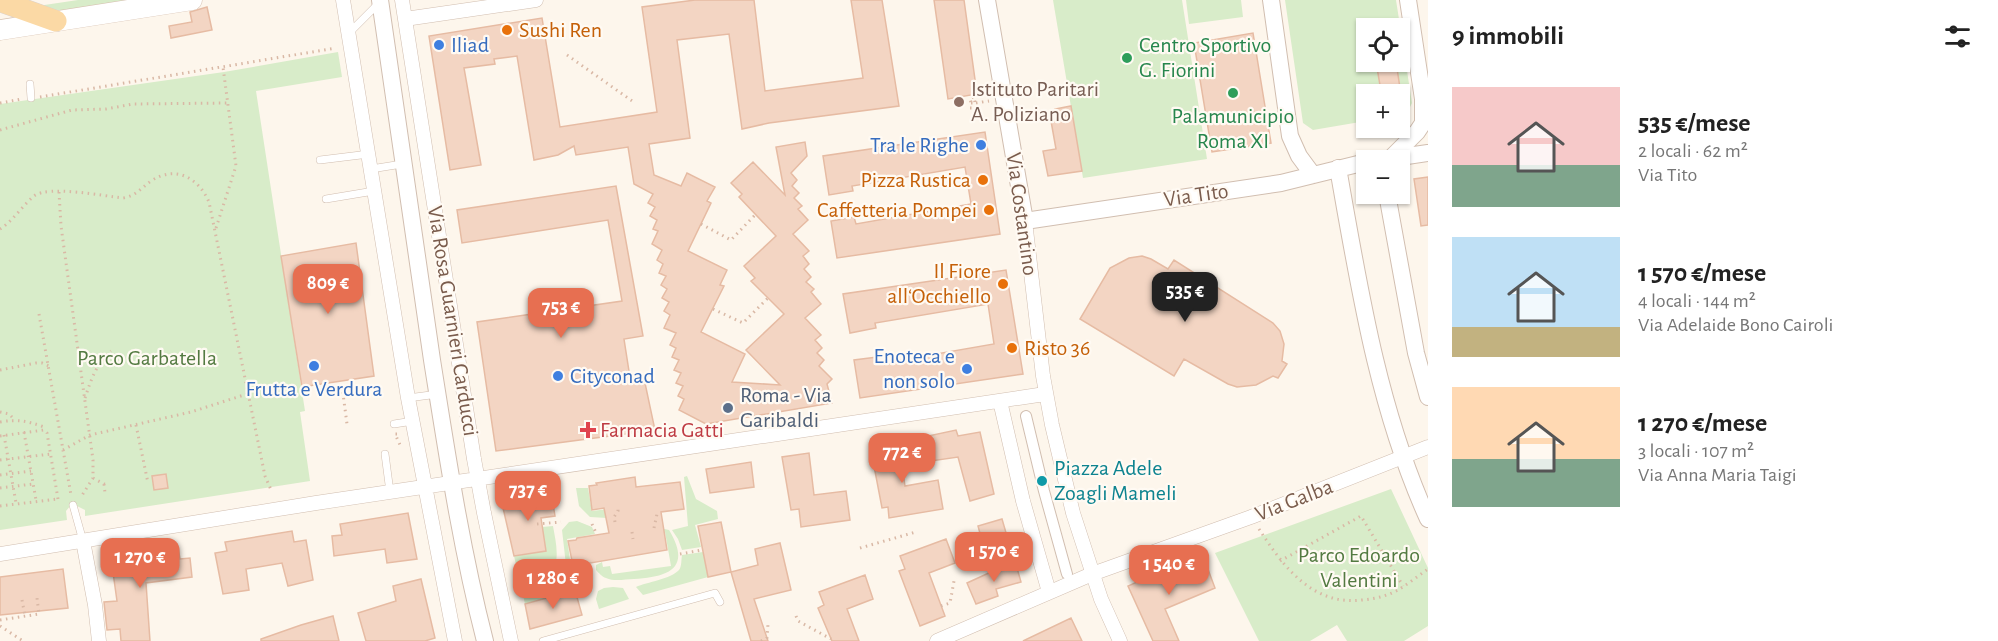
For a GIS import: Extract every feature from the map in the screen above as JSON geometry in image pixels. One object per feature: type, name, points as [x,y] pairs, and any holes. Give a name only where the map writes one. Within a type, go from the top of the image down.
[{"type":"main road","points":[[1,0],[56,21]]},
{"type":"main road","points":[[0,30],[192,0]]},
{"type":"street","points":[[343,0],[408,398],[409,426],[425,487],[455,641]]},
{"type":"street","name":"Via Rosa Guarnieri Carducci","points":[[402,0],[478,480],[511,641]]},
{"type":"street","points":[[405,20],[536,0]]},
{"type":"street","name":"Via Costantino","points":[[987,0],[1025,221],[1045,394]]},
{"type":"street","points":[[1271,0],[1290,136],[1299,156],[1313,175]]},
{"type":"street","points":[[1393,150],[1417,132],[1423,123],[1423,99],[1408,0]]},
{"type":"street","name":"Via Rosa Guarnieri Carducci","points":[[380,1],[402,164],[451,484],[483,640]]},
{"type":"street","name":"Via Tito","points":[[1410,156],[1428,153]]},
{"type":"street","name":"Via Tito","points":[[1025,221],[1281,183],[1356,164]]},
{"type":"street","points":[[1338,168],[1382,391],[1403,458],[1428,519]]},
{"type":"street","points":[[1389,204],[1416,353],[1428,397]]},
{"type":"street","points":[[0,554],[390,492],[1045,394],[1073,513],[1092,574],[1120,641]]},
{"type":"street","points":[[1000,401],[1023,501],[1048,592]]},
{"type":"street","points":[[1026,416],[1066,574]]},
{"type":"street","name":"Via Galba","points":[[937,641],[1092,574],[1251,517],[1428,447]]},
{"type":"street","points":[[83,541],[99,641]]},
{"type":"lane","name":"Via Rosa Guarnieri Carducci","points":[[350,32],[380,1]]},
{"type":"lane","points":[[30,84],[31,98]]},
{"type":"lane","points":[[320,160],[369,154]]},
{"type":"lane","points":[[371,169],[402,164]]},
{"type":"lane","points":[[326,199],[375,191]]},
{"type":"lane","name":"Via Rosa Guarnieri Carducci","points":[[408,398],[438,394]]},
{"type":"lane","points":[[394,424],[409,426]]},
{"type":"lane","points":[[385,454],[390,492]]},
{"type":"lane","points":[[73,505],[83,541]]},
{"type":"lane","points":[[543,641],[715,593],[720,602]]},
{"type":"path","points":[[0,103],[337,48],[337,38]]},
{"type":"path","points":[[567,55],[635,103]]},
{"type":"path","points":[[215,230],[236,166],[223,67]]},
{"type":"path","points":[[970,108],[976,108],[974,98],[970,98],[971,103],[977,103]]},
{"type":"path","points":[[0,130],[72,110],[106,109],[133,104],[228,103]]},
{"type":"path","points":[[0,229],[34,196],[47,192],[123,198],[137,194],[158,177],[175,173],[193,178],[205,193],[215,230],[247,394],[265,476],[272,492]]},
{"type":"path","points":[[59,192],[61,226],[90,435],[93,478],[83,495],[73,505]]},
{"type":"path","points":[[701,225],[731,240],[755,215]]},
{"type":"path","points":[[713,309],[743,323],[768,298]]},
{"type":"path","points":[[0,506],[72,496],[39,314]]},
{"type":"path","points":[[84,400],[93,374],[111,351]]},
{"type":"path","points":[[0,370],[36,363],[49,366]]},
{"type":"path","points":[[342,386],[347,424]]},
{"type":"path","points":[[63,450],[90,435],[192,412],[247,394]]},
{"type":"path","points":[[0,412],[9,414],[14,419]]},
{"type":"path","points":[[0,422],[14,419],[31,422],[44,428],[47,433],[58,499]]},
{"type":"path","points":[[136,425],[148,483]]},
{"type":"path","points":[[401,447],[395,434],[409,426]]},
{"type":"path","points":[[16,503],[9,459],[2,435],[44,430]]},
{"type":"path","points":[[24,432],[36,500]]},
{"type":"path","points":[[0,448],[6,447]]},
{"type":"path","points":[[0,460],[51,454]]},
{"type":"path","points":[[0,475],[31,471]]},
{"type":"path","points":[[93,478],[106,485],[105,493]]},
{"type":"path","points":[[0,488],[33,484]]},
{"type":"path","points":[[615,522],[614,517],[618,506]]},
{"type":"path","points":[[654,528],[657,514]]},
{"type":"path","points":[[1280,561],[1361,516],[1403,586]]},
{"type":"path","points":[[1251,517],[1280,561],[1306,587],[1337,599],[1352,602],[1375,599],[1396,591],[1428,569]]},
{"type":"path","points":[[537,524],[561,522]]},
{"type":"path","points":[[592,524],[597,535]]},
{"type":"path","points":[[632,532],[633,539]]},
{"type":"path","points":[[860,548],[916,532]]},
{"type":"path","points":[[680,554],[702,550]]},
{"type":"path","points":[[550,597],[549,584],[565,567]]},
{"type":"path","points":[[941,606],[950,603],[954,581]]},
{"type":"path","points":[[0,620],[39,614],[37,598]]},
{"type":"path","points":[[22,600],[25,616]]},
{"type":"path","points":[[796,616],[798,621],[831,639]]},
{"type":"path","points":[[761,641],[767,638],[768,624]]},
{"type":"path","points":[[0,626],[23,641]]},
{"type":"green space","points":[[78,0],[132,0],[49,12],[31,7]]},
{"type":"green space","name":"Centro Sportivo G. Fiorini","points":[[1053,0],[1182,0],[1207,159],[1083,178]]},
{"type":"green space","points":[[1186,0],[1241,0],[1243,17],[1189,24]]},
{"type":"green space","points":[[1285,0],[1396,0],[1399,18],[1356,18],[1356,72],[1407,72],[1409,84],[1356,84],[1356,123],[1313,130],[1303,123]]},
{"type":"green space","name":"Parco Garbatella","points":[[338,52],[342,77],[256,91],[305,411],[300,412],[310,481],[85,516],[85,510],[71,505],[66,511],[67,520],[0,530],[0,104],[224,72]]},
{"type":"green space","points":[[687,476],[696,499],[717,511],[718,519],[695,525],[701,547],[682,550],[672,530],[688,526],[684,477]]},
{"type":"green space","points":[[576,488],[588,488],[592,511],[616,508],[607,518],[590,517],[579,506]]},
{"type":"green space","name":"Parco Edoardo Valentini","points":[[1391,489],[1428,568],[1428,626],[1404,641],[1347,641],[1337,625],[1310,641],[1259,641],[1215,553]]},
{"type":"green space","points":[[577,521],[592,527],[595,534],[567,539],[571,566],[566,565],[562,530],[569,522]]},
{"type":"green space","points":[[553,526],[557,556],[547,583],[546,598],[525,604],[514,556],[545,551],[542,527]]},
{"type":"green space","points":[[660,528],[669,530],[678,553],[677,562],[667,573],[646,578],[616,580],[601,575],[596,570],[596,565],[602,562],[603,567],[610,566],[612,574],[671,566],[665,532],[648,534]]},
{"type":"green space","points":[[703,552],[708,577],[643,595],[636,587],[675,573],[681,567],[682,555]]},
{"type":"green space","points":[[582,578],[582,588],[553,596],[552,586],[558,579]]},
{"type":"green space","points":[[613,587],[623,588],[629,599],[599,609],[596,599],[598,591]]},
{"type":"building","points":[[695,0],[754,0],[765,91],[863,78],[851,0],[882,0],[899,106],[769,123],[742,129],[729,34],[677,40],[690,138],[649,144],[654,175],[681,186],[687,173],[715,187],[707,201],[711,203],[688,251],[727,270],[720,285],[724,286],[701,332],[745,354],[732,382],[780,385],[746,350],[784,314],[751,281],[755,278],[744,266],[776,236],[739,197],[742,194],[731,183],[753,162],[785,195],[776,147],[805,142],[807,156],[791,173],[797,180],[792,186],[799,193],[794,198],[802,206],[798,209],[808,220],[793,234],[809,251],[803,256],[809,264],[804,269],[811,277],[806,282],[814,289],[811,292],[821,304],[805,318],[821,335],[815,340],[822,348],[817,353],[824,360],[819,366],[832,379],[827,384],[832,403],[706,424],[679,410],[684,399],[678,396],[683,386],[676,383],[681,373],[674,370],[679,360],[672,357],[676,348],[670,345],[676,333],[664,328],[670,315],[664,311],[669,302],[662,298],[667,289],[661,285],[666,276],[659,273],[663,264],[657,260],[662,250],[652,244],[658,231],[653,229],[657,220],[650,216],[655,207],[648,203],[653,194],[634,184],[628,147],[576,155],[574,146],[558,155],[534,160],[517,56],[494,59],[495,64],[464,68],[481,165],[450,170],[429,36],[542,18],[560,127],[657,112],[642,7]]},
{"type":"building","points":[[934,0],[964,0],[977,94],[948,99]]},
{"type":"building","points":[[207,7],[212,30],[171,38],[169,26],[192,22],[190,12]]},
{"type":"building","name":"Palamunicipio Roma XI","points":[[1253,33],[1271,143],[1212,152],[1194,43]]},
{"type":"building","points":[[1378,72],[1398,72],[1399,84],[1380,84]]},
{"type":"building","points":[[1071,106],[1082,171],[1048,176],[1043,151],[1056,149],[1051,121],[1057,120],[1055,109]]},
{"type":"building","points":[[985,132],[1000,234],[837,258],[831,221],[854,217],[856,224],[971,204],[965,167],[852,186],[853,191],[829,195],[823,156]]},
{"type":"building","points":[[1428,177],[1428,225],[1421,226],[1414,179]]},
{"type":"building","points":[[616,186],[643,336],[624,339],[631,384],[645,383],[655,430],[496,451],[477,322],[622,301],[608,220],[462,243],[457,210]]},
{"type":"building","points":[[356,243],[374,376],[302,387],[281,256]]},
{"type":"building","points":[[1142,256],[1168,269],[1174,260],[1273,323],[1280,331],[1284,344],[1282,361],[1287,364],[1278,378],[1273,376],[1256,385],[1237,387],[1184,359],[1174,376],[1080,319],[1110,268],[1129,258]]},
{"type":"building","points":[[1006,270],[1023,374],[860,398],[854,360],[877,357],[879,364],[994,344],[988,304],[875,323],[876,328],[850,333],[843,294]]},
{"type":"building","points":[[956,430],[958,436],[980,432],[994,494],[970,501],[958,457],[931,461],[928,436]]},
{"type":"building","points":[[898,440],[905,486],[938,480],[943,509],[889,518],[888,507],[882,508],[870,445]]},
{"type":"building","points":[[809,453],[814,495],[846,491],[850,520],[801,527],[799,509],[791,510],[782,457]]},
{"type":"building","points":[[751,462],[754,487],[710,493],[706,469]]},
{"type":"building","points":[[166,474],[168,488],[154,490],[152,476]]},
{"type":"building","points":[[635,477],[636,487],[680,482],[684,509],[661,512],[667,550],[573,566],[568,541],[609,533],[604,508],[592,510],[589,486]]},
{"type":"building","points":[[551,492],[555,516],[541,518],[546,551],[514,556],[501,499]]},
{"type":"building","points":[[408,513],[417,559],[387,563],[385,549],[334,556],[332,536],[342,535],[340,524]]},
{"type":"building","points":[[1002,519],[1009,543],[985,552],[978,526]]},
{"type":"building","points":[[721,522],[731,572],[708,577],[698,526]]},
{"type":"building","points":[[292,531],[294,542],[306,540],[313,580],[288,586],[282,563],[246,569],[249,590],[223,594],[215,553],[227,551],[225,542]]},
{"type":"building","points":[[946,539],[955,563],[929,573],[945,616],[920,626],[899,571],[905,569],[900,556]]},
{"type":"building","points":[[780,543],[791,590],[754,599],[768,641],[751,641],[731,572],[758,565],[755,549]]},
{"type":"building","points":[[178,547],[180,559],[190,558],[192,577],[146,583],[150,641],[121,641],[120,629],[107,630],[104,602],[117,601],[111,558]]},
{"type":"building","points":[[1203,556],[1215,588],[1165,609],[1179,641],[1153,641],[1128,586],[1161,571],[1162,575],[1191,564],[1190,561]]},
{"type":"building","points":[[1015,561],[1021,582],[996,589],[998,596],[976,604],[967,583]]},
{"type":"building","points":[[63,569],[68,608],[0,615],[0,577]]},
{"type":"building","points":[[865,575],[873,599],[847,609],[859,641],[832,641],[818,608],[824,605],[819,592]]},
{"type":"building","points":[[421,579],[435,638],[425,641],[366,641],[358,613],[396,601],[393,586]]},
{"type":"building","points":[[575,590],[582,615],[530,629],[525,604]]},
{"type":"building","points":[[333,616],[339,641],[261,641],[261,639],[301,625]]},
{"type":"building","points":[[1071,618],[1082,641],[1023,641]]},
{"type":"place","name":"Sushi Ren","points":[[507,30]]},
{"type":"place","name":"Iliad","points":[[439,45]]},
{"type":"place","name":"Centro Sportivo G. Fiorini","points":[[1127,58]]},
{"type":"place","name":"Palamunicipio Roma XI","points":[[1233,93]]},
{"type":"place","name":"Istituto Paritari A. Poliziano","points":[[959,102]]},
{"type":"place","name":"Tra le Righe","points":[[981,145]]},
{"type":"place","name":"Pizza Rustica","points":[[983,180]]},
{"type":"place","name":"Caffetteria Pompei","points":[[989,210]]},
{"type":"place","name":"Il Fiore all‘Occhiello","points":[[1003,284]]},
{"type":"place","name":"Risto 36","points":[[1012,348]]},
{"type":"place","name":"Frutta e Verdura","points":[[314,366]]},
{"type":"place","name":"Enoteca e non solo","points":[[967,369]]},
{"type":"place","name":"Cityconad","points":[[558,376]]},
{"type":"place","name":"Roma - Via Garibaldi","points":[[728,408]]},
{"type":"place","name":"Farmacia Gatti","points":[[588,430]]},
{"type":"place","name":"Piazza Adele Zoagli Mameli","points":[[1042,481]]}]
